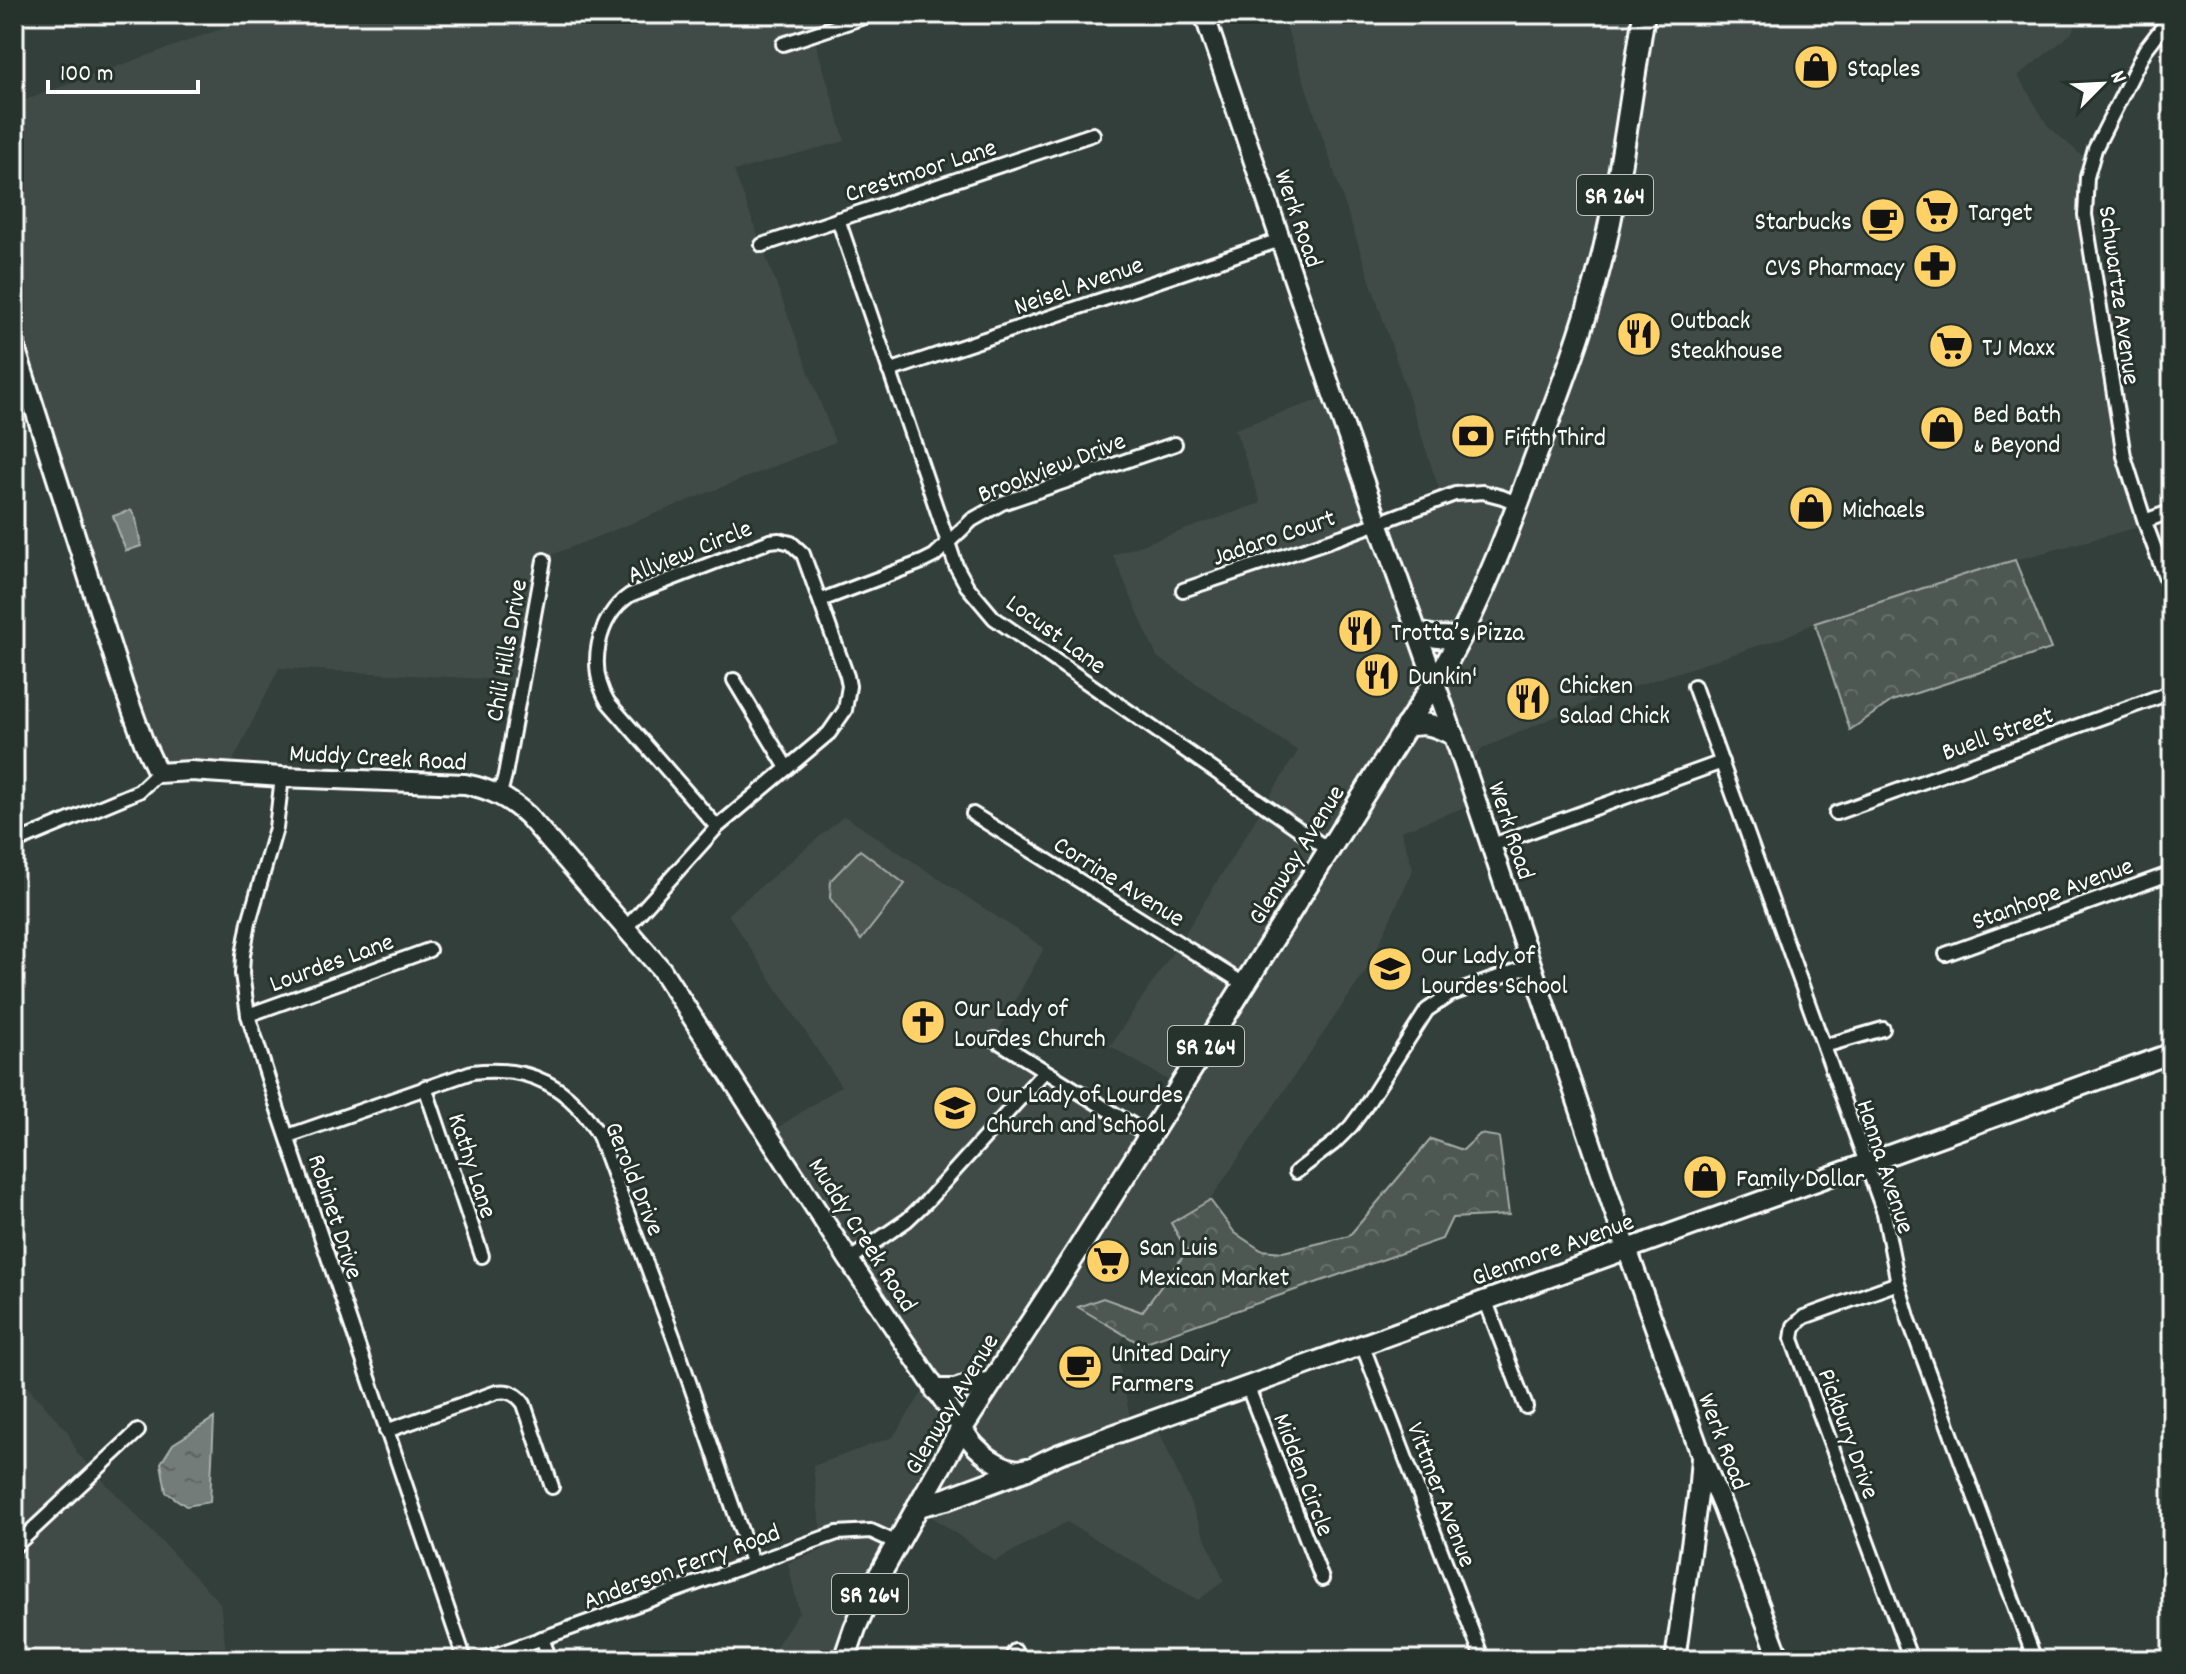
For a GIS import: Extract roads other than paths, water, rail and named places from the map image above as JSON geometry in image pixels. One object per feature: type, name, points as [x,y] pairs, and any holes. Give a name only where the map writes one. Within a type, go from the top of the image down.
[{"type":"main road","name":"Glenway Avenue","points":[[844,1660],[864,1606],[962,1428],[1150,1136],[1434,682],[1480,599],[1519,504],[1595,287],[1616,191],[1644,14]]},
{"type":"main road","points":[[1416,633],[1460,638]]},
{"type":"main road","points":[[1406,726],[1429,723],[1453,734]]},
{"type":"main road","points":[[936,1390],[991,1383]]},
{"type":"main road","points":[[918,1506],[1027,1469]]},
{"type":"street","points":[[783,44],[873,14]]},
{"type":"street","name":"Werk Road","points":[[1204,14],[1627,1249],[1701,1455],[1780,1660]]},
{"type":"street","name":"Schwartze Avenue","points":[[2172,15],[2145,50],[2095,149],[2084,196],[2124,456],[2172,595]]},
{"type":"street","name":"Crestmoor Lane","points":[[762,245],[1093,134]]},
{"type":"street","name":"Locust Lane","points":[[838,219],[956,566],[967,586],[994,618],[1329,850]]},
{"type":"street","name":"Neisel Avenue","points":[[889,371],[1280,240]]},
{"type":"street","points":[[14,344],[123,685],[158,773],[139,791],[14,843]]},
{"type":"street","name":"Brookview Drive","points":[[821,600],[934,556],[972,520],[1002,503],[1175,444]]},
{"type":"street","name":"Jadaro Court","points":[[1183,590],[1463,492],[1483,492],[1519,504]]},
{"type":"street","points":[[2145,521],[2172,511]]},
{"type":"street","name":"Allview Circle","points":[[626,928],[717,827],[829,733],[839,721],[848,700],[847,676],[803,554],[791,543],[779,540],[630,595],[612,610],[606,620],[597,659],[603,694],[717,827]]},
{"type":"street","name":"Chili Hills Drive","points":[[500,794],[544,560]]},
{"type":"street","points":[[734,680],[787,768]]},
{"type":"street","name":"Hanna Avenue","points":[[1694,686],[1866,1163],[1887,1226],[1909,1320],[2035,1660]]},
{"type":"street","name":"Buell Street","points":[[1836,813],[2172,692]]},
{"type":"street","points":[[1490,846],[1722,762]]},
{"type":"street","name":"Muddy Creek Road","points":[[158,773],[191,771],[465,784],[485,788],[515,803],[661,969],[962,1428]]},
{"type":"street","name":"Robinet Drive","points":[[282,777],[276,828],[244,946],[242,974],[248,1015],[465,1660]]},
{"type":"street","name":"Corrine Avenue","points":[[973,814],[1244,984]]},
{"type":"street","name":"Stanhope Avenue","points":[[1946,954],[2172,873]]},
{"type":"street","name":"Lourdes Lane","points":[[248,1015],[429,950]]},
{"type":"street","points":[[1296,1172],[1351,1126],[1427,1010],[1462,989],[1530,966]]},
{"type":"street","points":[[1824,1046],[1883,1029]]},
{"type":"street","points":[[994,1039],[1150,1136]]},
{"type":"street","name":"Glenmore Avenue","points":[[1027,1469],[1048,1457],[2172,1053]]},
{"type":"street","name":"Gerold Drive","points":[[288,1136],[472,1072],[509,1071],[541,1079],[567,1095],[589,1119],[599,1136],[752,1562]]},
{"type":"street","points":[[849,1260],[907,1220],[927,1201],[1044,1072]]},
{"type":"street","name":"Kathy Lane","points":[[425,1087],[482,1256]]},
{"type":"street","name":"Pickbury Drive","points":[[1898,1283],[1804,1317],[1794,1326],[1792,1339],[1911,1660]]},
{"type":"street","points":[[1485,1299],[1526,1407]]},
{"type":"street","name":"Vittmer Avenue","points":[[1362,1344],[1483,1660]]},
{"type":"street","name":"Midden Circle","points":[[1247,1385],[1322,1579]]},
{"type":"street","points":[[386,1431],[497,1392],[510,1392],[521,1398],[524,1404],[552,1487]]},
{"type":"street","points":[[962,1428],[975,1447],[988,1458],[1008,1467],[1027,1469]]},
{"type":"street","points":[[14,1547],[138,1431]]},
{"type":"street","points":[[1675,1660],[1701,1455]]},
{"type":"street","name":"Anderson Ferry Road","points":[[481,1660],[837,1533],[871,1531],[897,1543]]},
{"type":"street","points":[[542,1638],[550,1660]]},
{"type":"water","points":[[131,510],[136,519],[141,546],[126,551],[113,516]]},
{"type":"water","points":[[214,1418],[210,1502],[186,1506],[166,1492],[161,1463],[173,1444]]},
{"type":"place","name":"Staples","points":[[1816,67]]},
{"type":"place","name":"Target","points":[[1937,211]]},
{"type":"place","name":"Starbucks","points":[[1883,220]]},
{"type":"place","name":"CVS Pharmacy","points":[[1935,266]]},
{"type":"place","name":"Outback Steakhouse","points":[[1639,334]]},
{"type":"place","name":"TJ Maxx","points":[[1951,346]]},
{"type":"place","name":"Bed Bath & Beyond","points":[[1942,428]]},
{"type":"place","name":"Fifth Third","points":[[1473,436]]},
{"type":"place","name":"Michaels","points":[[1811,508]]},
{"type":"place","name":"Trotta’s Pizza","points":[[1360,631]]},
{"type":"place","name":"Dunkin'","points":[[1377,675]]},
{"type":"place","name":"Chicken Salad Chick","points":[[1528,699]]},
{"type":"place","name":"Our Lady of Lourdes School","points":[[1390,969]]},
{"type":"place","name":"Our Lady of Lourdes Church","points":[[923,1022]]},
{"type":"place","name":"Our Lady of Lourdes Church and School","points":[[955,1108]]},
{"type":"place","name":"Family Dollar","points":[[1705,1177]]},
{"type":"place","name":"San Luis Mexican Market","points":[[1108,1261]]},
{"type":"place","name":"United Dairy Farmers","points":[[1080,1367]]}]
